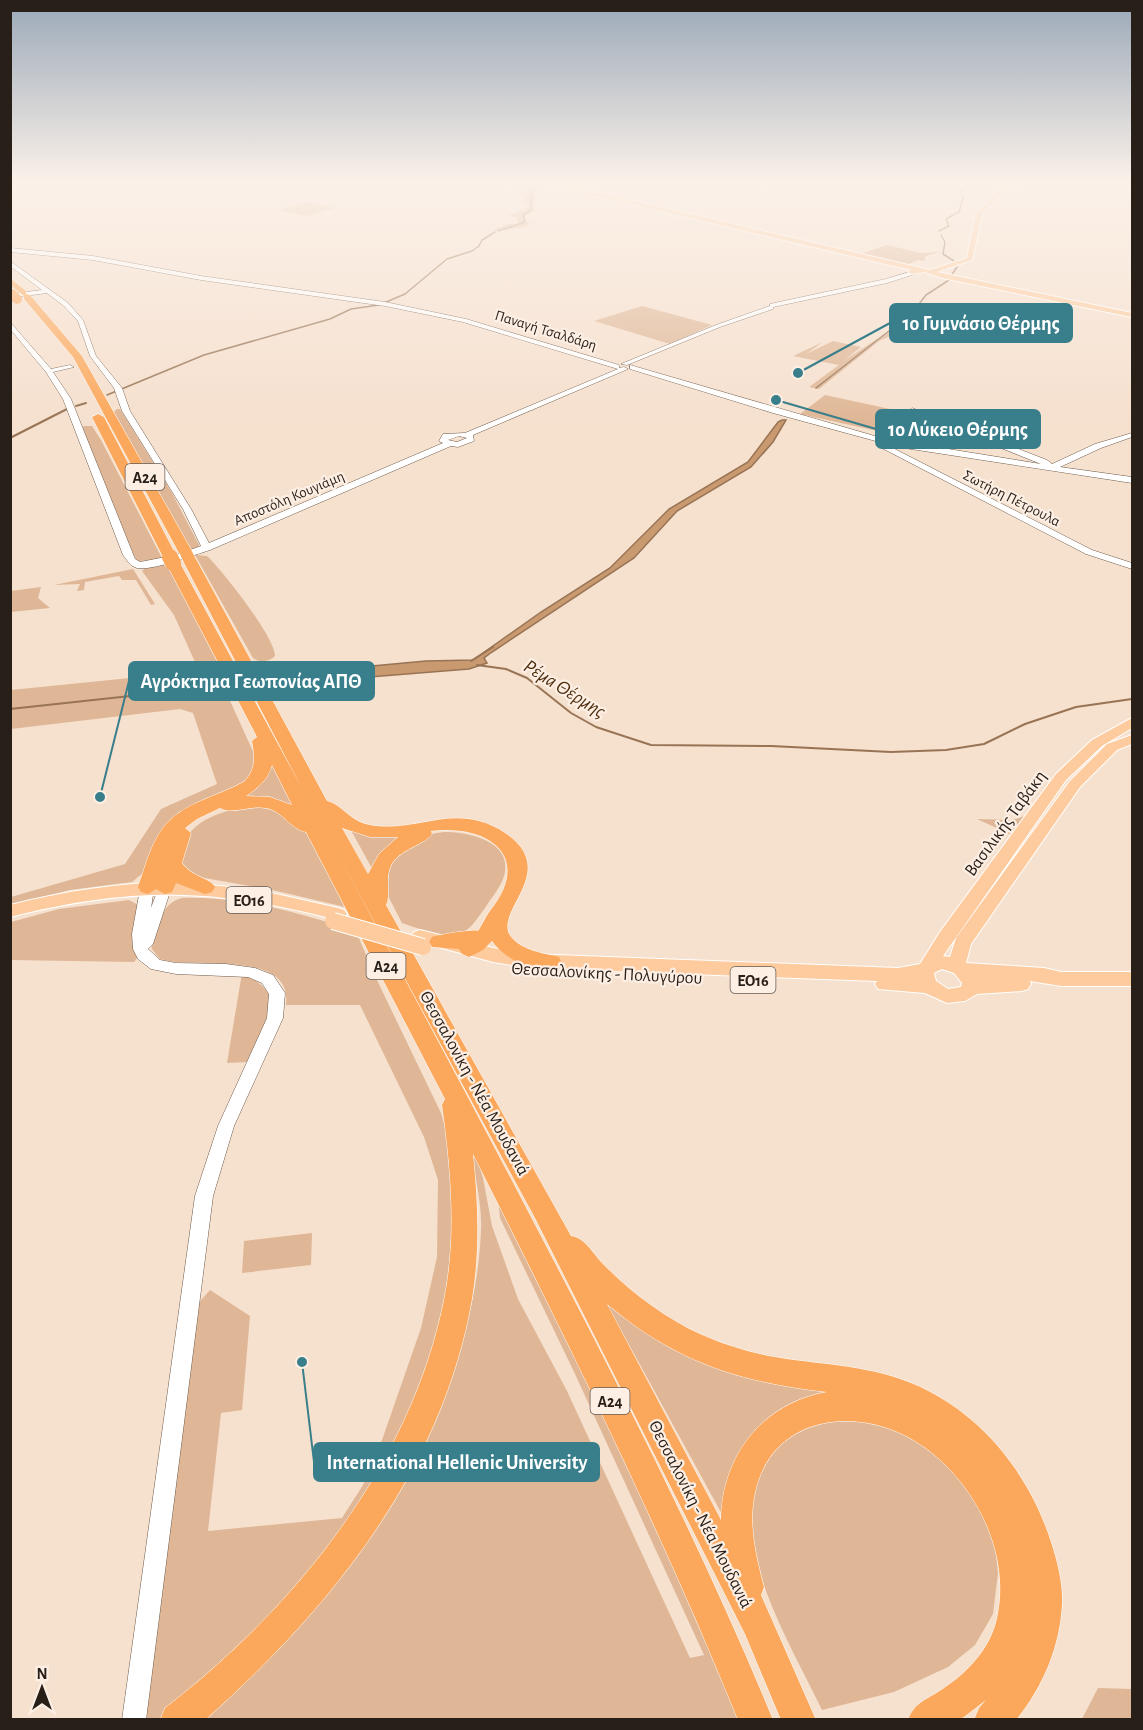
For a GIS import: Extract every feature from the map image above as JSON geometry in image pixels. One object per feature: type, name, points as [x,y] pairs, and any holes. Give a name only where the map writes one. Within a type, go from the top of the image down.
[{"type":"highway","name":"Θεσσαλονίκη - Νέα Μουδανιά","points":[[10,280],[17,295],[96,400],[188,556],[314,794],[544,1210],[757,1622],[799,1719]]},
{"type":"highway","name":"Θεσσαλονίκη - Νέα Μουδανιά","points":[[17,295],[71,348],[171,559],[452,1088],[574,1327],[680,1544],[756,1719]]},
{"type":"highway","points":[[155,891],[166,839],[176,826],[193,812],[248,788],[262,774],[266,759],[256,718]]},
{"type":"highway","points":[[314,794],[334,816],[360,829],[374,832],[406,831],[432,824],[451,824],[479,828],[498,836],[516,857],[518,872],[514,890],[480,944],[473,949]]},
{"type":"highway","points":[[155,891],[171,863],[181,834],[194,820],[216,808],[246,801],[274,803],[295,814],[321,844]]},
{"type":"highway","points":[[381,912],[375,887],[377,872],[385,858],[400,844],[431,832],[468,832],[480,836],[496,847],[505,860],[508,871],[504,885],[473,949]]},
{"type":"highway","points":[[171,863],[183,878],[205,887]]},
{"type":"highway","points":[[497,916],[495,926],[504,944],[524,957],[551,963]]},
{"type":"highway","points":[[431,945],[457,942],[473,949]]},
{"type":"highway","points":[[180,1718],[240,1666],[331,1568],[359,1530],[411,1438],[447,1346],[458,1300],[464,1260],[466,1218],[459,1136],[452,1088]]},
{"type":"highway","points":[[544,1210],[587,1266],[632,1308],[662,1328],[696,1346],[733,1361],[769,1370],[877,1385],[902,1393],[928,1406],[951,1422],[997,1467],[1030,1524],[1039,1551],[1045,1587],[1044,1618],[1037,1650],[1026,1677],[1008,1703],[991,1719]]},
{"type":"highway","points":[[757,1622],[739,1549],[736,1512],[744,1473],[773,1430],[786,1420],[814,1409],[844,1405],[875,1408],[920,1427],[961,1461],[989,1497],[1005,1529],[1013,1554],[1017,1581],[1016,1607],[1000,1656],[985,1676],[966,1695],[925,1719]]},
{"type":"main road","points":[[873,261],[1132,315]]},
{"type":"main road","points":[[921,272],[963,261]]},
{"type":"main road","name":"Βασιλικής Ταβάκη","points":[[927,974],[946,936],[1061,777],[1132,722]]},
{"type":"main road","name":"Βασιλικής Ταβάκη","points":[[964,974],[962,943],[1097,751],[1132,738]]},
{"type":"main road","name":"ΕΟ16","points":[[10,910],[75,895],[205,887],[265,896],[431,945]]},
{"type":"main road","name":"ΕΟ16","points":[[10,919],[73,903],[155,891],[239,898],[335,917]]},
{"type":"main road","name":"Θεσσαλονίκης - Πολυγύρου","points":[[473,949],[513,969],[578,975],[927,974]]},
{"type":"main road","name":"Θεσσαλονίκης - Πολυγύρου","points":[[473,949],[551,963],[898,975],[927,974]]},
{"type":"main road","name":"ΕΟ16","points":[[964,974],[965,994],[954,996],[941,994],[927,974],[942,962],[964,974],[1046,982],[1062,979],[1132,979]]},
{"type":"street","name":"Παναγή Τσαλδάρη","points":[[108,261],[207,279],[377,302],[468,321],[869,437],[881,444],[1132,480]]},
{"type":"street","points":[[10,263],[14,271],[65,305],[81,322],[93,356],[120,391],[126,411],[206,545],[178,558],[138,565],[130,558],[70,407],[49,371],[10,324]]},
{"type":"street","points":[[625,367],[771,306],[921,272]]},
{"type":"street","points":[[17,295],[46,291]]},
{"type":"street","points":[[49,371],[70,367]]},
{"type":"street","name":"Παναγή Τσαλδάρη","points":[[625,367],[793,420],[869,437]]},
{"type":"street","name":"Αποστόλη Κουγιάμη","points":[[206,545],[221,542],[447,444],[466,443],[471,438],[467,435],[625,367]]},
{"type":"street","points":[[881,444],[912,410],[1044,462],[1051,468],[1098,446],[1132,435]]},
{"type":"street","name":"Σωτήρη Πέτρουλα","points":[[856,435],[881,444],[1089,552],[1132,566]]},
{"type":"street","points":[[134,1719],[204,1197],[226,1126],[276,1018],[279,1004],[278,993],[272,983],[244,970],[162,967],[144,957],[140,944],[155,891]]},
{"type":"shaded area","points":[[879,261],[916,261],[902,267]]},
{"type":"shaded area","points":[[642,306],[712,325],[670,344],[594,321]]},
{"type":"shaded area","points":[[907,322],[891,336],[879,341],[819,389],[809,387],[839,365],[793,356],[823,342],[806,354],[833,341],[861,347],[843,361]]},
{"type":"shaded area","points":[[825,395],[904,412],[882,432],[800,414]]},
{"type":"shaded area","points":[[120,409],[172,493],[199,545],[199,549],[192,553],[114,412]]},
{"type":"shaded area","points":[[786,420],[773,442],[751,467],[677,511],[634,558],[492,652],[484,658],[487,663],[469,669],[270,685],[264,676],[426,661],[473,660],[541,612],[610,568],[669,509],[748,462],[778,422]]},
{"type":"shaded area","points":[[92,426],[101,440],[163,560],[137,561],[122,532],[79,428]]},
{"type":"shaded area","points":[[195,555],[207,556],[235,589],[266,634],[273,647],[275,656],[273,658],[261,661],[253,658]]},
{"type":"shaded area","points":[[166,562],[220,667],[231,703],[256,758],[252,775],[236,788],[179,812],[161,832],[143,873],[132,882],[70,890],[11,905],[11,897],[125,864],[161,809],[217,784],[193,713],[180,709],[11,729],[11,690],[199,671],[174,615],[142,571],[146,567]]},
{"type":"shaded area","points":[[133,569],[155,604],[151,605],[136,580],[122,580],[119,576],[85,582],[84,590],[77,591],[80,584],[54,585]]},
{"type":"shaded area","points":[[41,587],[38,598],[50,608],[11,612],[11,591]]},
{"type":"shaded area","points":[[274,764],[297,807],[280,801],[227,800],[262,782]]},
{"type":"shaded area","points":[[251,807],[279,811],[291,817],[301,827],[319,853],[345,907],[268,889],[193,876],[182,866],[187,837],[199,824],[224,812]]},
{"type":"shaded area","points":[[1025,816],[1012,835],[977,819],[1012,820]]},
{"type":"shaded area","points":[[347,823],[358,828],[428,829],[375,874]]},
{"type":"shaded area","points":[[444,832],[465,834],[487,841],[502,854],[505,864],[501,884],[478,918],[463,933],[451,936],[402,923],[385,890],[390,859],[430,834]]},
{"type":"shaded area","points":[[182,898],[226,900],[270,907],[356,931],[374,974],[441,1113],[452,1151],[458,1258],[411,1423],[322,1566],[160,1719],[140,1720],[195,1307],[210,1290],[250,1316],[242,1410],[221,1413],[208,1531],[342,1518],[363,1485],[382,1440],[421,1328],[437,1257],[438,1180],[424,1137],[360,1005],[286,1005],[284,987],[274,975],[258,968],[160,959],[152,949],[151,943],[165,910]]},
{"type":"shaded area","points":[[129,900],[140,906],[138,957],[134,962],[11,960],[11,922],[59,909]]},
{"type":"shaded area","points":[[242,973],[258,982],[267,992],[271,1002],[271,1013],[247,1062],[227,1063]]},
{"type":"shaded area","points":[[476,1154],[492,1226],[518,1299],[567,1391],[690,1658],[704,1655],[575,1374],[500,1218],[498,1197],[624,1457],[744,1719],[195,1720],[436,1416],[467,1325],[476,1277],[481,1220],[471,1156]]},
{"type":"shaded area","points":[[312,1233],[311,1265],[242,1273],[244,1241]]},
{"type":"shaded area","points":[[588,1270],[635,1319],[847,1389],[958,1437],[1022,1614],[954,1441],[796,1406],[728,1525]]},
{"type":"shaded area","points":[[819,1416],[908,1427],[963,1475],[994,1538],[998,1573],[993,1614],[975,1645],[948,1667],[894,1692],[822,1710],[777,1618],[764,1584],[754,1549],[750,1516],[754,1484],[768,1455]]},
{"type":"shaded area","points":[[1098,1688],[1132,1689],[1132,1719],[1082,1719]]},
{"type":"waterway","points":[[107,395],[204,355],[330,319],[351,309],[379,305],[405,294],[445,261]]},
{"type":"waterway","points":[[951,276],[957,267]]},
{"type":"waterway","points":[[816,388],[912,313],[926,295],[949,280]]},
{"type":"waterway","points":[[76,406],[86,403]]},
{"type":"waterway","points":[[10,438],[69,408]]},
{"type":"waterway","points":[[471,661],[493,647]]},
{"type":"waterway","name":"Ρέμα Θέρμης","points":[[477,665],[506,669],[527,678],[571,713],[596,727],[651,745],[771,746],[891,752],[946,750],[984,744],[1025,724],[1076,707],[1132,699]]},
{"type":"waterway","name":"Ρέμα Θέρμης","points":[[10,709],[232,685]]},
{"type":"place","name":"1ο Γυμνάσιο Θέρμης","points":[[798,373]]},
{"type":"place","name":"1ο Λύκειο Θέρμης","points":[[776,400]]},
{"type":"place","name":"Αγρόκτημα Γεωπονίας ΑΠΘ","points":[[100,797]]},
{"type":"place","name":"International Hellenic University","points":[[302,1362]]}]
